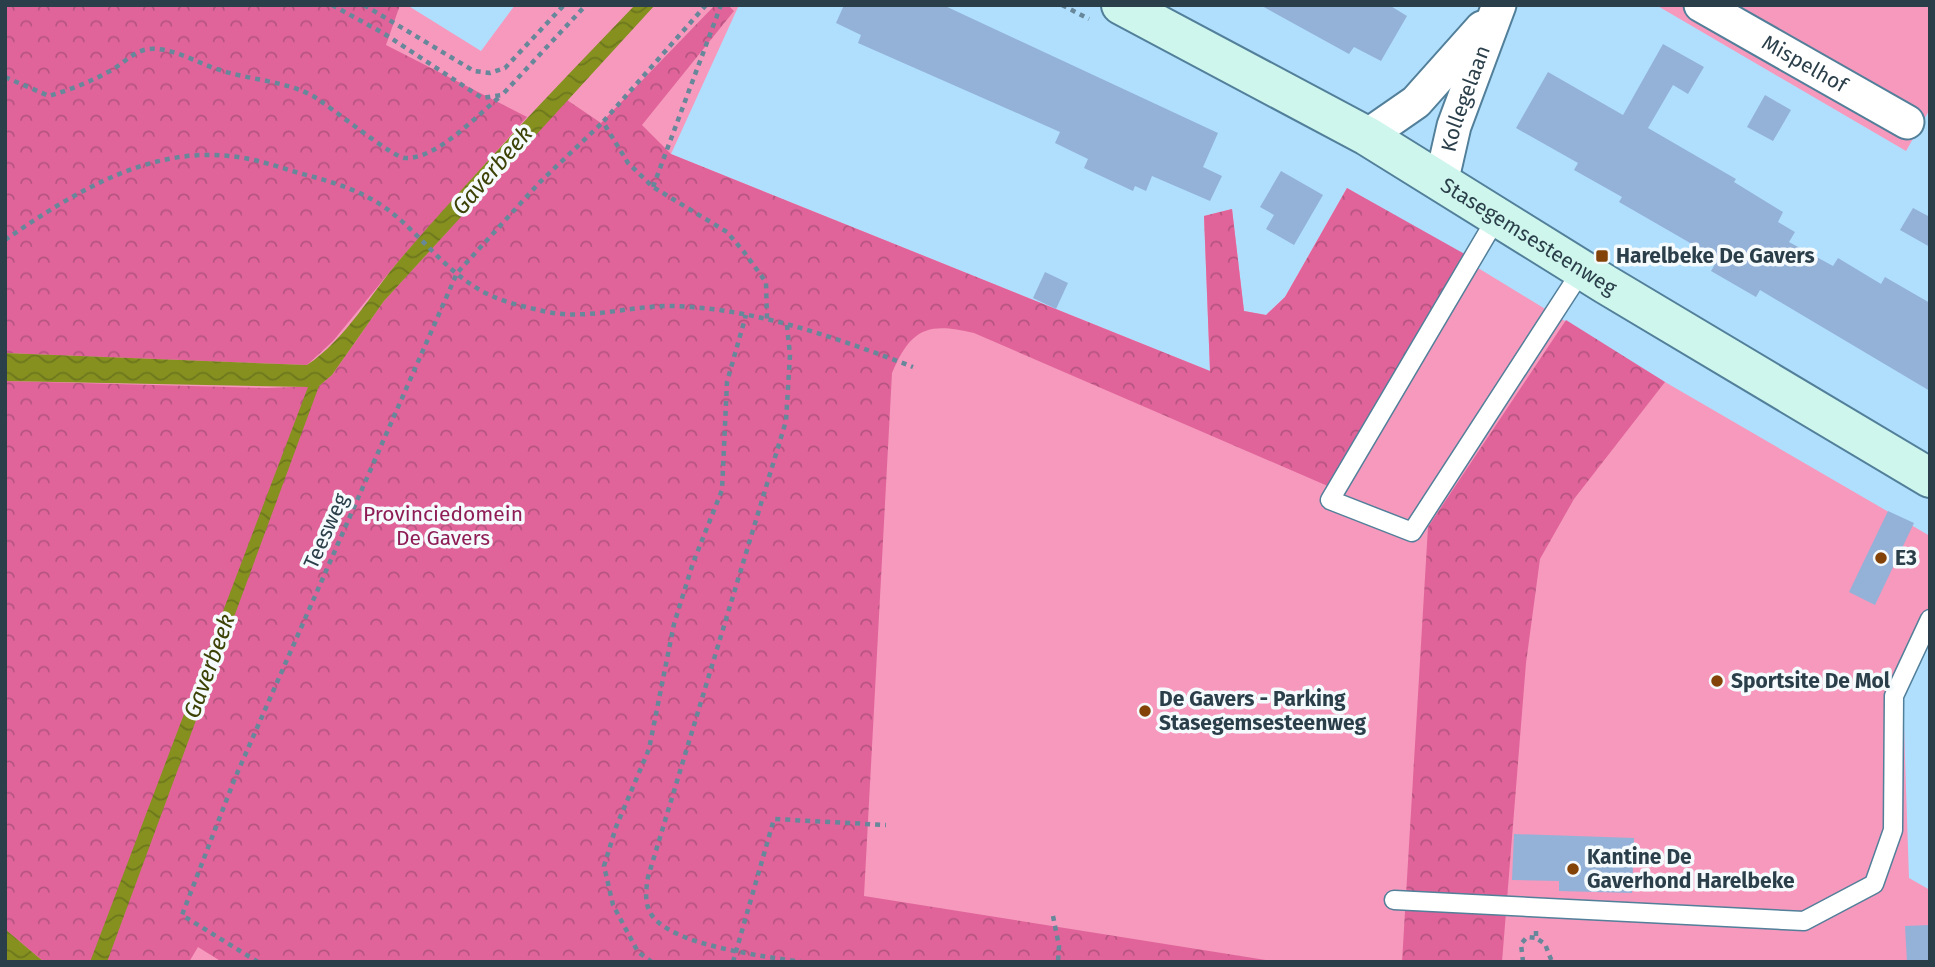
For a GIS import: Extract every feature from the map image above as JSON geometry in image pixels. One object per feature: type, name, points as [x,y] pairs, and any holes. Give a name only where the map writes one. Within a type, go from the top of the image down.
[{"type":"street","name":"Stasegemsesteenweg","points":[[1121,5],[1367,136],[1582,270],[1930,478]]},
{"type":"street","name":"Mispelhof","points":[[1701,5],[1908,122]]},
{"type":"street","name":"Kollegelaan","points":[[1367,136],[1416,102],[1496,10]]},
{"type":"street","name":"Kollegelaan","points":[[1441,183],[1454,126],[1496,10]]},
{"type":"lane","points":[[1497,217],[1330,500],[1412,532],[1582,270]]},
{"type":"lane","points":[[1394,900],[1543,910],[1804,921],[1874,884],[1893,830],[1894,696],[1914,662],[1930,619]]},
{"type":"path","points":[[332,5],[383,33],[482,98],[502,95]]},
{"type":"path","points":[[364,5],[474,71],[490,73],[505,68],[564,5]]},
{"type":"path","points":[[5,77],[49,96],[105,74],[134,53],[150,49],[168,52],[221,71],[309,94],[403,159],[422,155],[445,142],[502,95],[586,5]]},
{"type":"path","name":"Teesweg","points":[[258,962],[182,915],[235,778],[457,273],[540,182],[603,122],[706,5]]},
{"type":"path","points":[[653,187],[722,5]]},
{"type":"path","points":[[603,122],[628,163],[653,187],[727,232],[744,251],[766,282],[767,320]]},
{"type":"path","points":[[5,240],[84,188],[134,168],[188,157],[236,157],[335,183],[365,195],[406,225],[457,273],[491,296],[546,312],[599,314],[668,306],[746,315],[787,325],[914,367]]},
{"type":"path","points":[[652,962],[638,952],[613,905],[604,866],[616,827],[649,749],[674,624],[693,563],[722,490],[727,382],[746,315]]},
{"type":"path","points":[[787,325],[790,369],[786,421],[648,877],[645,898],[652,915],[673,933],[737,951],[801,962]]},
{"type":"path","points":[[733,962],[774,819],[886,825]]},
{"type":"path","points":[[1536,938],[1536,919],[1543,910]]},
{"type":"path","points":[[1054,916],[1059,946],[1058,962]]},
{"type":"path","points":[[1522,962],[1521,944],[1527,937],[1536,938],[1545,944],[1552,962]]},
{"type":"green space","name":"Provinciedomein De Gavers","points":[[5,5],[407,5],[481,51],[515,5],[739,5],[671,154],[1210,371],[1204,216],[1232,209],[1244,311],[1266,315],[1285,297],[1347,188],[1665,382],[1930,536],[1930,633],[1903,697],[1909,878],[1930,890],[1930,962],[5,962]]},
{"type":"green space","points":[[5,5],[400,5],[386,45],[527,117],[402,257],[333,341],[307,365],[5,353]]},
{"type":"green space","points":[[715,5],[728,5],[734,11],[642,125],[671,154],[1210,371],[1204,216],[1232,209],[1244,311],[1266,315],[1285,297],[1347,188],[1470,257],[1330,487],[974,333],[944,328],[923,332],[906,346],[892,373],[864,896],[1278,962],[222,962],[198,947],[189,962],[44,962],[5,929],[5,381],[267,388],[319,386],[332,375],[384,301],[567,100],[601,123]]},
{"type":"green space","points":[[1656,5],[1930,5],[1930,109],[1906,151]]},
{"type":"green space","points":[[1566,320],[1665,382],[1574,499],[1540,559],[1526,663],[1502,962],[1402,962],[1428,527]]},
{"type":"water","name":"Gaverbeek","points":[[635,5],[655,5],[384,301],[332,375],[319,386],[107,962],[90,962],[308,387],[5,381],[5,353],[307,365],[334,342],[402,257],[459,192]]},
{"type":"water","points":[[5,929],[44,962],[5,962]]},
{"type":"building","points":[[844,5],[943,5],[1218,133],[1203,167],[1222,176],[1210,201],[1152,176],[1146,191],[1135,186],[1133,191],[1084,168],[1088,159],[1055,143],[1060,132],[858,43],[861,35],[836,23]]},
{"type":"building","points":[[1260,5],[1389,5],[1407,16],[1381,61],[1354,47],[1349,54]]},
{"type":"building","points":[[1663,44],[1704,67],[1688,94],[1673,85],[1648,128],[1736,179],[1734,182],[1783,212],[1778,222],[1795,232],[1789,242],[1833,266],[1838,258],[1881,284],[1885,277],[1930,303],[1930,391],[1760,290],[1756,297],[1711,271],[1718,259],[1619,202],[1622,197],[1574,170],[1578,163],[1516,128],[1548,72],[1623,115]]},
{"type":"building","points":[[1765,95],[1791,110],[1773,141],[1747,127]]},
{"type":"building","points":[[1281,171],[1323,195],[1294,245],[1266,229],[1274,215],[1260,207]]},
{"type":"building","points":[[1913,208],[1930,217],[1930,247],[1900,230]]},
{"type":"building","points":[[1045,272],[1068,283],[1056,309],[1033,298]]},
{"type":"building","name":"E3","points":[[1888,511],[1914,523],[1875,605],[1849,592]]},
{"type":"building","name":"Kantine De Gaverhond Harelbeke","points":[[1514,834],[1634,838],[1632,893],[1559,891],[1559,881],[1512,880]]},
{"type":"building","points":[[1930,925],[1930,962],[1907,962],[1905,926]]},
{"type":"place","name":"Harelbeke De Gavers","points":[[1602,256]]},
{"type":"place","name":"E3","points":[[1881,558]]},
{"type":"place","name":"Sportsite De Mol","points":[[1717,681]]},
{"type":"place","name":"De Gavers - Parking Stasegemsesteenweg","points":[[1145,711]]},
{"type":"place","name":"Kantine De Gaverhond Harelbeke","points":[[1573,869]]}]
